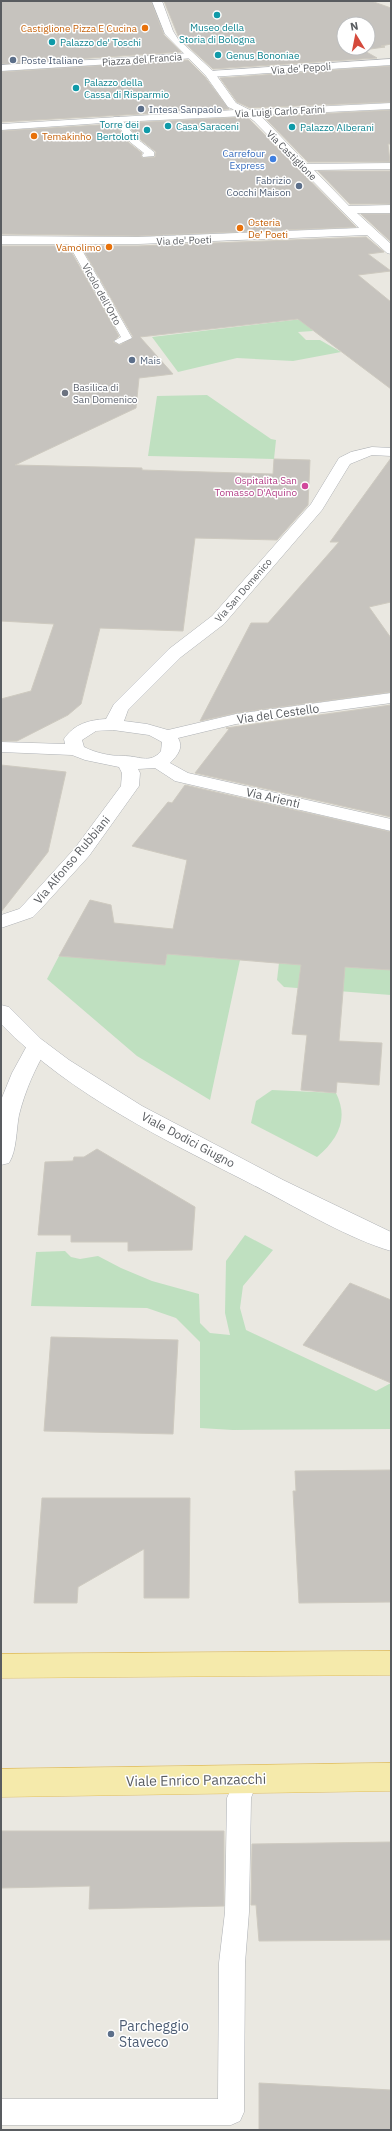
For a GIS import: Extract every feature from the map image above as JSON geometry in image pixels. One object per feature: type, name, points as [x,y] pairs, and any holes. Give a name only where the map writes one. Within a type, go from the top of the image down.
[{"type":"main road","points":[[1,1666],[391,1663]]},
{"type":"main road","name":"Viale Enrico Panzacchi","points":[[1,1783],[391,1777]]},
{"type":"street","name":"Via Castiglione","points":[[158,1],[162,18],[168,32],[190,56],[210,74],[232,105],[258,119],[275,139],[367,231],[391,250]]},
{"type":"street","name":"Piazza del Francia","points":[[1,68],[190,56]]},
{"type":"street","name":"Via de' Pepoli","points":[[210,74],[391,62]]},
{"type":"street","name":"Via Luigi Carlo Farini","points":[[1,127],[247,112],[391,106]]},
{"type":"street","points":[[304,167],[391,166]]},
{"type":"street","points":[[346,210],[391,209]]},
{"type":"street","name":"Via de' Poeti","points":[[1,240],[73,242],[177,240],[367,231]]},
{"type":"street","name":"Via San Domenico","points":[[112,725],[120,708],[175,653],[218,620],[317,507],[344,461],[356,455],[372,451],[391,452]]},
{"type":"street","name":"Via del Cestello","points":[[166,736],[236,719],[391,698]]},
{"type":"street","points":[[1,747],[75,750],[88,755],[148,764],[160,762],[171,751],[172,746],[170,740],[166,736],[112,725],[83,728],[73,739],[75,750]]},
{"type":"street","name":"Via Alfonso Rubbiani","points":[[1,922],[26,913],[82,852],[130,786],[131,773],[124,761]]},
{"type":"street","name":"Via Arienti","points":[[160,762],[164,767],[182,777],[391,826]]},
{"type":"street","name":"Viale Dodici Giugno","points":[[1,1012],[37,1047],[70,1071],[114,1099],[183,1139],[283,1190],[391,1242]]},
{"type":"street","points":[[1,1157],[8,1113],[15,1090],[23,1070],[37,1047]]},
{"type":"lane","points":[[117,119],[133,140],[151,154],[146,155]]},
{"type":"lane","name":"Vicolo dell'Orto","points":[[73,242],[127,338],[119,342]]},
{"type":"lane","points":[[1,2112],[231,2112],[232,1963],[237,1912],[239,1798],[246,1779]]},
{"type":"green space","points":[[302,319],[313,331],[298,332],[306,340],[320,340],[341,352],[293,361],[237,358],[178,372],[152,337]]},
{"type":"green space","points":[[207,395],[271,439],[276,440],[274,459],[148,456],[157,396]]},
{"type":"green space","points":[[167,954],[240,960],[210,1100],[137,1056],[47,979],[59,956],[165,965]]},
{"type":"green space","points":[[279,963],[391,970],[391,995],[284,987],[277,980]]},
{"type":"green space","points":[[272,1090],[336,1093],[340,1102],[341,1111],[339,1128],[331,1143],[317,1157],[251,1123],[256,1101]]},
{"type":"green space","points":[[245,1235],[273,1250],[243,1286],[240,1308],[246,1330],[376,1391],[391,1383],[391,1429],[233,1430],[200,1428],[200,1342],[176,1318],[147,1308],[31,1306],[36,1252],[65,1251],[71,1257],[80,1259],[98,1256],[121,1268],[152,1281],[199,1294],[200,1323],[210,1333],[230,1335],[225,1313],[226,1261]]},
{"type":"building","points":[[1,1],[151,1],[164,35],[181,52],[1,64]]},
{"type":"building","points":[[164,1],[371,1],[391,8],[391,44],[381,46],[385,47],[376,48],[376,16],[336,16],[336,56],[374,56],[377,58],[213,69],[179,38]]},
{"type":"building","points":[[188,60],[205,77],[229,109],[1,122],[1,72]]},
{"type":"building","points":[[391,66],[391,102],[250,108],[237,102],[220,78]]},
{"type":"building","points":[[391,110],[391,144],[388,144],[390,162],[308,162],[264,117]]},
{"type":"building","points":[[247,117],[356,227],[138,236],[1,234],[1,131],[115,124],[129,143],[142,153],[141,156],[143,158],[155,157],[156,152],[137,137],[126,123]]},
{"type":"building","points":[[318,171],[391,171],[391,204],[350,204]]},
{"type":"building","points":[[361,214],[391,214],[391,242]]},
{"type":"building","points":[[366,237],[384,252],[368,254],[391,271],[358,275],[391,302],[391,389],[298,319],[140,337],[173,374],[139,378],[136,408],[15,465],[142,468],[142,470],[273,474],[274,459],[310,460],[308,505],[277,540],[195,538],[183,631],[100,628],[81,704],[68,715],[17,741],[1,741],[1,699],[31,691],[54,624],[1,621],[1,246],[68,246],[119,336],[113,342],[120,345],[133,337],[81,246],[138,246]]},
{"type":"building","points":[[391,458],[391,602],[369,607],[391,638],[391,692],[236,713],[200,721],[251,623],[268,623],[339,542],[330,542]]},
{"type":"building","points":[[391,705],[391,817],[195,773],[229,729],[226,728]]},
{"type":"building","points":[[1,765],[66,772],[48,852],[1,912]]},
{"type":"building","points":[[185,785],[391,832],[391,970],[345,967],[339,1041],[382,1043],[379,1085],[337,1082],[336,1093],[301,1090],[307,1035],[292,1034],[301,965],[167,954],[165,965],[59,956],[90,900],[111,905],[114,923],[173,929],[187,860],[132,846],[168,802],[172,803]]},
{"type":"building","points":[[97,1149],[195,1207],[192,1250],[128,1251],[128,1242],[71,1242],[71,1235],[38,1235],[45,1162],[73,1161],[74,1157],[84,1157]]},
{"type":"building","points":[[350,1283],[391,1300],[391,1383],[303,1345]]},
{"type":"building","points":[[51,1337],[178,1340],[173,1434],[44,1431]]},
{"type":"building","points":[[391,1470],[391,1602],[299,1603],[293,1491],[296,1491],[295,1471]]},
{"type":"building","points":[[42,1498],[190,1498],[189,1598],[144,1598],[144,1549],[78,1587],[77,1603],[34,1603]]},
{"type":"building","points":[[1,1831],[224,1831],[224,1906],[89,1909],[90,1886],[1,1888]]},
{"type":"building","points":[[391,1842],[391,1940],[259,1941],[256,1905],[251,1905],[252,1844]]},
{"type":"building","points":[[259,2083],[391,2090],[391,2130],[259,2130]]},
{"type":"place","name":"Museo della Storia di Bologna","points":[[217,15]]},
{"type":"place","name":"Castiglione Pizza E Cucina","points":[[145,28]]},
{"type":"place","name":"Palazzo de' Toschi","points":[[52,42]]},
{"type":"place","name":"Genus Bononiae","points":[[218,55]]},
{"type":"place","name":"Poste Italiane","points":[[13,60]]},
{"type":"place","name":"Palazzo della Cassa di Risparmio","points":[[76,88]]},
{"type":"place","name":"Intesa Sanpaolo","points":[[141,109]]},
{"type":"place","name":"Casa Saraceni","points":[[168,126]]},
{"type":"place","name":"Palazzo Alberani","points":[[292,127]]},
{"type":"place","name":"Torre dei Bertolotti","points":[[147,130]]},
{"type":"place","name":"Temakinho","points":[[34,136]]},
{"type":"place","name":"Carrefour Express","points":[[273,159]]},
{"type":"place","name":"Fabrizio Cocchi Maison","points":[[299,186]]},
{"type":"place","name":"Osteria De’ Poeti","points":[[240,228]]},
{"type":"place","name":"Vamolimo","points":[[109,247]]},
{"type":"place","name":"Mais","points":[[132,360]]},
{"type":"place","name":"Basilica di San Domenico","points":[[65,393]]},
{"type":"place","name":"Ospitalita San Tomasso D'Aquino","points":[[305,486]]},
{"type":"place","name":"Parcheggio Staveco","points":[[111,2034]]}]
